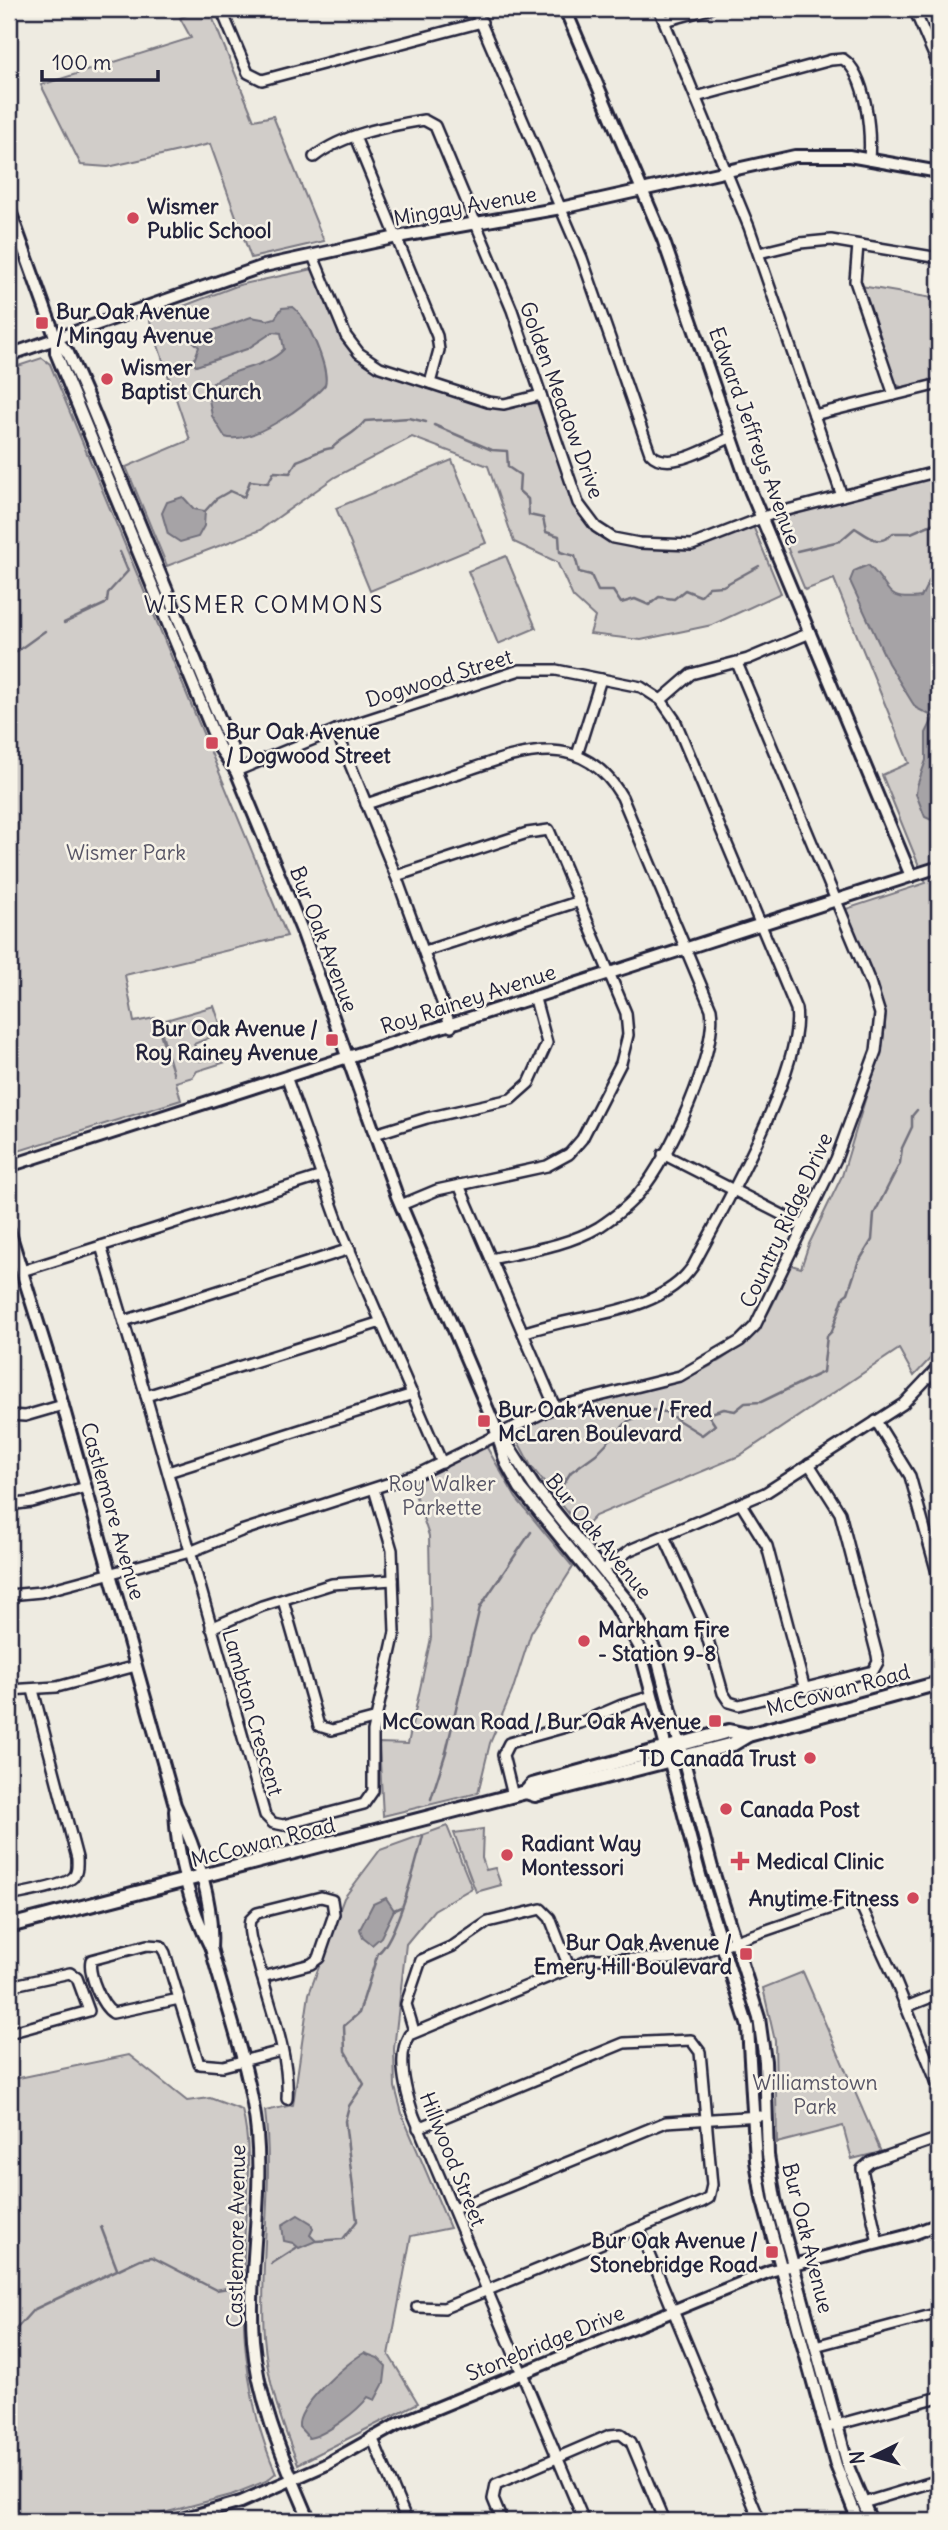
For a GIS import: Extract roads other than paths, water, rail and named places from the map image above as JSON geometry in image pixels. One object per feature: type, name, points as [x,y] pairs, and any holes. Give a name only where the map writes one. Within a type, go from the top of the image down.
[{"type":"main road","name":"McCowan Road","points":[[526,1792],[535,1796],[684,1757],[733,1744],[748,1735],[939,1683]]},
{"type":"main road","name":"McCowan Road","points":[[9,1926],[513,1796],[526,1792],[532,1785],[666,1747],[729,1731],[748,1735]]},
{"type":"street","points":[[221,9],[248,73],[262,80],[482,22]]},
{"type":"street","points":[[475,9],[561,208],[653,457],[663,461],[680,459],[732,437]]},
{"type":"street","name":"Edward Jeffreys Avenue","points":[[565,9],[667,249],[762,517],[911,876]]},
{"type":"street","points":[[660,9],[759,253],[842,496]]},
{"type":"street","points":[[665,21],[709,9]]},
{"type":"street","points":[[914,9],[939,67]]},
{"type":"street","points":[[696,97],[831,60],[842,60],[849,65],[869,113],[869,160]]},
{"type":"street","name":"Golden Meadow Drive","points":[[355,137],[420,120],[432,122],[512,310],[578,503],[587,517],[603,532],[625,541],[692,545],[762,517],[939,471]]},
{"type":"street","points":[[314,157],[330,144],[355,137],[439,343],[430,383]]},
{"type":"street","name":"Mingay Avenue","points":[[9,355],[225,278],[397,237],[561,208],[804,155],[869,160],[939,172]]},
{"type":"street","name":"Bur Oak Avenue","points":[[9,208],[56,339],[56,353],[219,747],[236,771],[303,933],[401,1205],[498,1434],[499,1448],[520,1488],[614,1603],[631,1629],[670,1760],[701,1879],[748,2026],[760,2187],[781,2268],[831,2426],[871,2521]]},
{"type":"street","points":[[759,253],[820,240],[939,258]]},
{"type":"street","points":[[9,248],[22,244]]},
{"type":"street","points":[[858,245],[855,281],[894,395]]},
{"type":"street","points":[[313,256],[346,336],[359,353],[380,367],[488,402],[503,404],[541,395]]},
{"type":"street","points":[[814,415],[939,384]]},
{"type":"street","points":[[523,1333],[612,1313],[676,1286],[693,1266],[764,1127],[794,1046],[796,1009],[676,720],[662,700],[691,674],[737,663],[810,633]]},
{"type":"street","name":"Country Ridge Drive","points":[[9,1595],[31,1594],[190,1552],[241,1531],[374,1489],[442,1463],[555,1407],[674,1379],[740,1341],[761,1316],[842,1142],[876,1051],[880,1027],[874,992],[737,663]]},
{"type":"street","name":"Dogwood Street","points":[[236,771],[336,730],[520,670],[548,669],[641,687],[662,700]]},
{"type":"street","points":[[577,755],[601,679]]},
{"type":"street","points":[[336,730],[396,876],[451,1027]]},
{"type":"street","points":[[366,804],[517,753],[551,750],[577,755],[601,770],[622,797],[711,1009],[713,1030],[688,1103],[642,1191],[621,1212],[598,1228],[571,1240],[491,1259]]},
{"type":"street","points":[[396,876],[527,832],[549,830],[626,1013],[627,1042],[621,1063],[582,1139],[569,1154],[547,1166],[459,1185],[401,1205]]},
{"type":"street","name":"Roy Rainey Avenue","points":[[9,1166],[451,1027],[939,867]]},
{"type":"street","points":[[425,951],[580,901]]},
{"type":"street","points":[[375,1134],[427,1118],[511,1099],[521,1094],[547,1043],[535,999]]},
{"type":"street","points":[[287,1079],[350,1249],[442,1463]]},
{"type":"street","points":[[663,1154],[804,1226]]},
{"type":"street","points":[[22,1272],[323,1176]]},
{"type":"street","points":[[459,1185],[555,1407]]},
{"type":"street","name":"Castlemore Avenue","points":[[9,1230],[63,1405],[175,1805],[188,1832],[194,1879],[210,1918],[211,1948],[255,2115],[258,2141],[253,2305],[255,2355],[267,2413],[310,2521]]},
{"type":"street","name":"Lambton Crescent","points":[[101,1246],[265,1815],[273,1823],[283,1825],[368,1801],[373,1791],[372,1746],[395,1632],[392,1545],[374,1489]]},
{"type":"street","points":[[124,1321],[350,1249]]},
{"type":"street","points":[[146,1396],[381,1322]]},
{"type":"street","points":[[603,1570],[625,1553],[765,1493],[903,1404],[938,1370]]},
{"type":"street","points":[[168,1472],[412,1394]]},
{"type":"street","points":[[9,1415],[25,1416],[63,1405]]},
{"type":"street","points":[[876,1421],[910,1476],[939,1580]]},
{"type":"street","name":"Bur Oak Avenue","points":[[498,1434],[508,1444],[526,1476],[636,1612],[649,1636],[761,2031],[771,2185],[816,2346],[840,2477],[858,2521]]},
{"type":"street","points":[[664,1536],[706,1629],[726,1699],[739,1705],[873,1671],[878,1662],[840,1513],[809,1464]]},
{"type":"street","points":[[9,1504],[32,1502],[86,1487]]},
{"type":"street","points":[[741,1504],[767,1546],[804,1690]]},
{"type":"street","points":[[211,1628],[283,1600],[341,1582],[393,1580]]},
{"type":"street","points":[[283,1600],[318,1726],[332,1730],[377,1718]]},
{"type":"street","points":[[9,1690],[57,1687],[136,1666]]},
{"type":"street","points":[[9,1896],[63,1883],[72,1879],[76,1871],[77,1858],[33,1690]]},
{"type":"street","points":[[513,1796],[503,1755],[509,1743],[580,1723],[622,1705],[652,1696]]},
{"type":"street","points":[[262,1977],[311,1964],[319,1958],[334,1913],[332,1900],[321,1897],[253,1915],[248,1925],[288,2079],[287,2099]]},
{"type":"street","points":[[569,1967],[550,1918],[541,1909],[488,1922],[453,1946],[421,1961],[406,2004],[414,2031],[569,1967],[600,1958],[681,1958],[735,1943],[855,1900],[863,1910],[939,2088]]},
{"type":"street","points":[[179,1999],[113,2013],[105,2006],[89,1968],[91,1960],[147,1945],[161,1946],[179,1999],[199,2064],[219,2067],[281,2051]]},
{"type":"street","points":[[9,1986],[70,1973],[77,1978],[89,2011],[9,2033]]},
{"type":"street","points":[[906,2007],[939,1994]]},
{"type":"street","name":"Hillwood Street","points":[[414,2031],[405,2043],[404,2067],[409,2103],[584,2521]]},
{"type":"street","points":[[417,2307],[440,2309],[488,2291],[709,2197],[712,2185],[700,2052],[695,2041],[639,2040],[614,2047],[418,2128]]},
{"type":"street","points":[[454,2209],[660,2124],[706,2118],[767,2116]]},
{"type":"street","points":[[878,2244],[862,2169],[870,2162],[939,2138]]},
{"type":"street","name":"Stonebridge Drive","points":[[175,2521],[234,2505],[325,2465],[372,2437],[781,2268],[878,2244],[939,2224]]},
{"type":"street","points":[[639,2228],[760,2521]]},
{"type":"street","points":[[816,2346],[939,2313]]},
{"type":"street","points":[[831,2426],[939,2397]]},
{"type":"street","points":[[502,2521],[493,2499],[496,2484],[610,2435],[626,2436],[664,2521]]},
{"type":"street","points":[[372,2437],[407,2521]]},
{"type":"street","points":[[863,2503],[939,2480]]},
{"type":"waterway","points":[[205,511],[216,499],[230,491],[244,497],[250,481],[268,483],[274,472],[290,473],[297,461],[332,448],[365,421],[409,418],[426,422]]},
{"type":"waterway","points":[[434,425],[492,450],[507,451],[508,467],[520,475],[519,491],[528,499],[529,515],[543,518],[546,532],[559,536],[560,552],[575,556],[579,572],[591,575],[598,591],[613,591],[621,603],[635,599],[649,605],[659,597],[674,599],[685,590],[700,596],[709,587],[723,586],[759,566]]},
{"type":"waterway","points":[[797,551],[840,541],[855,528],[869,537],[883,540],[893,533],[911,533],[939,521]]},
{"type":"waterway","points":[[107,602],[108,593],[128,571],[120,552]]},
{"type":"waterway","points":[[64,623],[105,604]]},
{"type":"waterway","points":[[9,657],[45,631]]},
{"type":"waterway","points":[[560,1489],[571,1472],[596,1454],[628,1421],[653,1410],[665,1412],[702,1435],[715,1425],[709,1416],[711,1413],[724,1409],[735,1411],[745,1403],[761,1402],[823,1372],[827,1336],[832,1331],[858,1263],[872,1240],[874,1214],[900,1163],[902,1148],[912,1127],[912,1116],[917,1110]]},
{"type":"waterway","points":[[431,1799],[446,1752],[480,1607],[531,1532]]},
{"type":"waterway","points":[[316,2241],[343,2239],[357,2221],[345,2121],[349,2106],[364,2084],[345,2051],[344,2026],[359,2013],[378,1953],[385,1946],[399,1917],[423,1836]]},
{"type":"waterway","points":[[394,1910],[401,1907]]},
{"type":"waterway","points":[[101,2227],[117,2269]]},
{"type":"waterway","points":[[271,2264],[296,2248]]},
{"type":"waterway","points":[[9,2337],[33,2310],[140,2259],[152,2257],[216,2290],[234,2287]]},
{"type":"place","name":"Wismer Public School","points":[[133,218]]},
{"type":"place","name":"Bur Oak Avenue / Mingay Avenue","points":[[42,323]]},
{"type":"place","name":"Wismer Baptist Church","points":[[107,379]]},
{"type":"place","name":"Bur Oak Avenue / Dogwood Street","points":[[212,743]]},
{"type":"place","name":"Bur Oak Avenue / Roy Rainey Avenue","points":[[332,1040]]},
{"type":"place","name":"Bur Oak Avenue / Fred McLaren Boulevard","points":[[484,1421]]},
{"type":"place","name":"Markham Fire - Station 9-8","points":[[584,1641]]},
{"type":"place","name":"McCowan Road / Bur Oak Avenue","points":[[715,1721]]},
{"type":"place","name":"TD Canada Trust","points":[[810,1758]]},
{"type":"place","name":"Canada Post","points":[[726,1809]]},
{"type":"place","name":"Radiant Way Montessori","points":[[507,1855]]},
{"type":"place","name":"Medical Clinic","points":[[740,1861]]},
{"type":"place","name":"Anytime Fitness","points":[[913,1898]]},
{"type":"place","name":"Bur Oak Avenue / Emery Hill Boulevard","points":[[746,1954]]},
{"type":"place","name":"Bur Oak Avenue / Stonebridge Road","points":[[772,2252]]},
{"type":"district","name":"WISMER COMMONS","points":[[264,604]]},
{"type":"park label","name":"Wismer Park","points":[[126,852]]},
{"type":"park label","name":"Roy Walker Parkette","points":[[442,1495]]},
{"type":"park label","name":"Williamstown Park","points":[[815,2094]]}]
